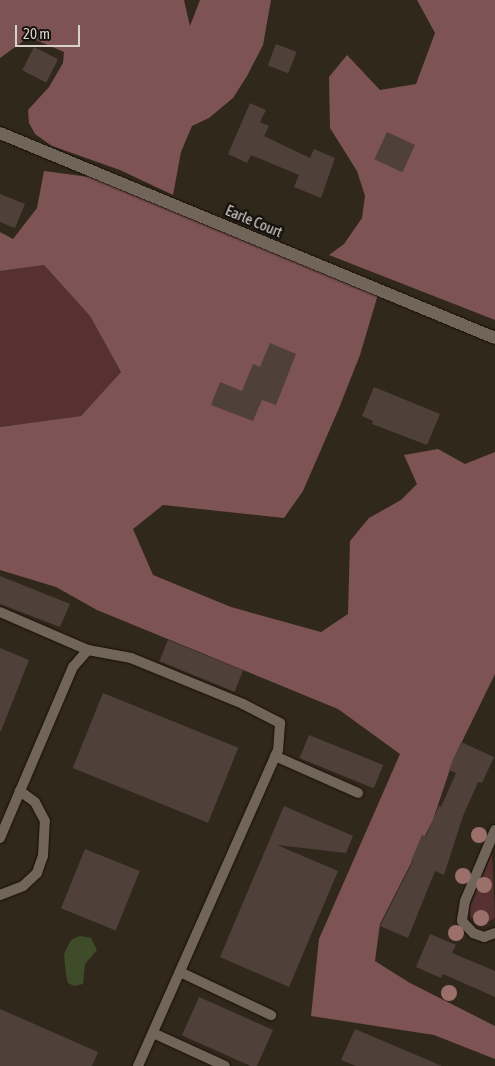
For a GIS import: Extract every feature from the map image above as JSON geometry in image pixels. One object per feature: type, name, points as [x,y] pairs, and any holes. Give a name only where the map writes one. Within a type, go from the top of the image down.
[{"type":"street","name":"Earle Court","points":[[0,133],[495,338]]},
{"type":"lane","points":[[0,612],[88,650],[131,658],[243,704],[280,723],[275,756],[138,1066]]},
{"type":"lane","points":[[0,838],[74,667],[88,650]]},
{"type":"lane","points":[[275,756],[358,793]]},
{"type":"lane","points":[[0,895],[23,886],[37,873],[43,856],[45,821],[36,802],[20,791]]},
{"type":"lane","points":[[495,830],[465,902],[462,921],[473,933],[484,937],[495,933]]},
{"type":"lane","points":[[180,972],[271,1015]]},
{"type":"lane","points":[[152,1033],[225,1066]]},
{"type":"shaded area","points":[[0,0],[184,0],[190,26],[200,0],[271,0],[263,45],[247,76],[233,98],[209,118],[192,126],[181,152],[173,195],[120,170],[52,146],[35,134],[29,123],[28,110],[49,87],[63,63],[64,52],[29,37],[0,58]]},
{"type":"shaded area","points":[[417,0],[495,0],[495,320],[329,255],[344,244],[362,218],[365,196],[357,171],[330,128],[329,77],[347,55],[380,90],[416,84],[435,33]]},
{"type":"shaded area","points":[[44,171],[120,181],[379,291],[360,355],[339,408],[303,491],[284,518],[163,505],[133,529],[153,575],[231,607],[321,632],[348,614],[350,541],[369,518],[401,500],[417,484],[404,455],[438,449],[465,464],[495,452],[495,674],[453,760],[433,820],[380,924],[375,961],[410,983],[495,1026],[495,1059],[434,1035],[311,1016],[319,939],[400,754],[338,709],[97,610],[56,587],[0,570],[0,427],[81,416],[121,372],[90,316],[44,265],[0,271],[0,232],[13,239],[37,208]]},
{"type":"shaded area","points":[[44,265],[90,316],[121,372],[81,416],[0,427],[0,271]]},
{"type":"shaded area","points":[[492,853],[495,918],[484,924],[471,917],[470,907]]},
{"type":"shaded area","points":[[80,936],[91,938],[97,950],[85,964],[83,984],[74,986],[68,983],[64,954],[71,940]]},
{"type":"building","points":[[276,44],[297,52],[288,73],[268,65]]},
{"type":"building","points":[[34,47],[58,59],[46,82],[22,70]]},
{"type":"building","points":[[250,103],[266,110],[260,122],[269,126],[264,136],[310,158],[314,149],[335,158],[321,198],[294,187],[299,175],[251,155],[247,163],[228,154]]},
{"type":"building","points":[[387,132],[415,145],[402,172],[374,159]]},
{"type":"building","points":[[0,194],[25,204],[15,228],[0,222]]},
{"type":"building","points":[[270,343],[296,354],[276,405],[262,400],[253,421],[211,405],[220,382],[242,391],[253,364],[260,367]]},
{"type":"building","points":[[374,387],[440,414],[427,445],[372,424],[373,421],[362,416]]},
{"type":"building","points":[[0,576],[70,604],[60,627],[0,604]]},
{"type":"building","points":[[168,640],[243,670],[234,692],[159,661]]},
{"type":"building","points":[[0,648],[29,660],[1,731],[0,731]]},
{"type":"building","points":[[103,693],[238,748],[208,823],[73,768]]},
{"type":"building","points":[[309,735],[383,765],[374,788],[300,758]]},
{"type":"building","points":[[461,742],[494,757],[482,783],[478,782],[463,816],[444,875],[435,871],[408,938],[380,926],[413,861],[411,861],[422,835],[426,836],[456,773],[449,770]]},
{"type":"building","points":[[284,806],[353,836],[346,853],[277,845],[338,871],[289,987],[220,957]]},
{"type":"building","points":[[85,849],[140,871],[116,930],[61,908]]},
{"type":"building","points":[[430,934],[456,945],[452,953],[495,971],[495,997],[443,974],[441,978],[416,967]]},
{"type":"building","points":[[199,997],[273,1030],[257,1066],[251,1066],[182,1035]]},
{"type":"building","points":[[0,1009],[98,1052],[92,1066],[0,1066]]},
{"type":"building","points":[[355,1029],[442,1066],[356,1066],[341,1060]]}]
